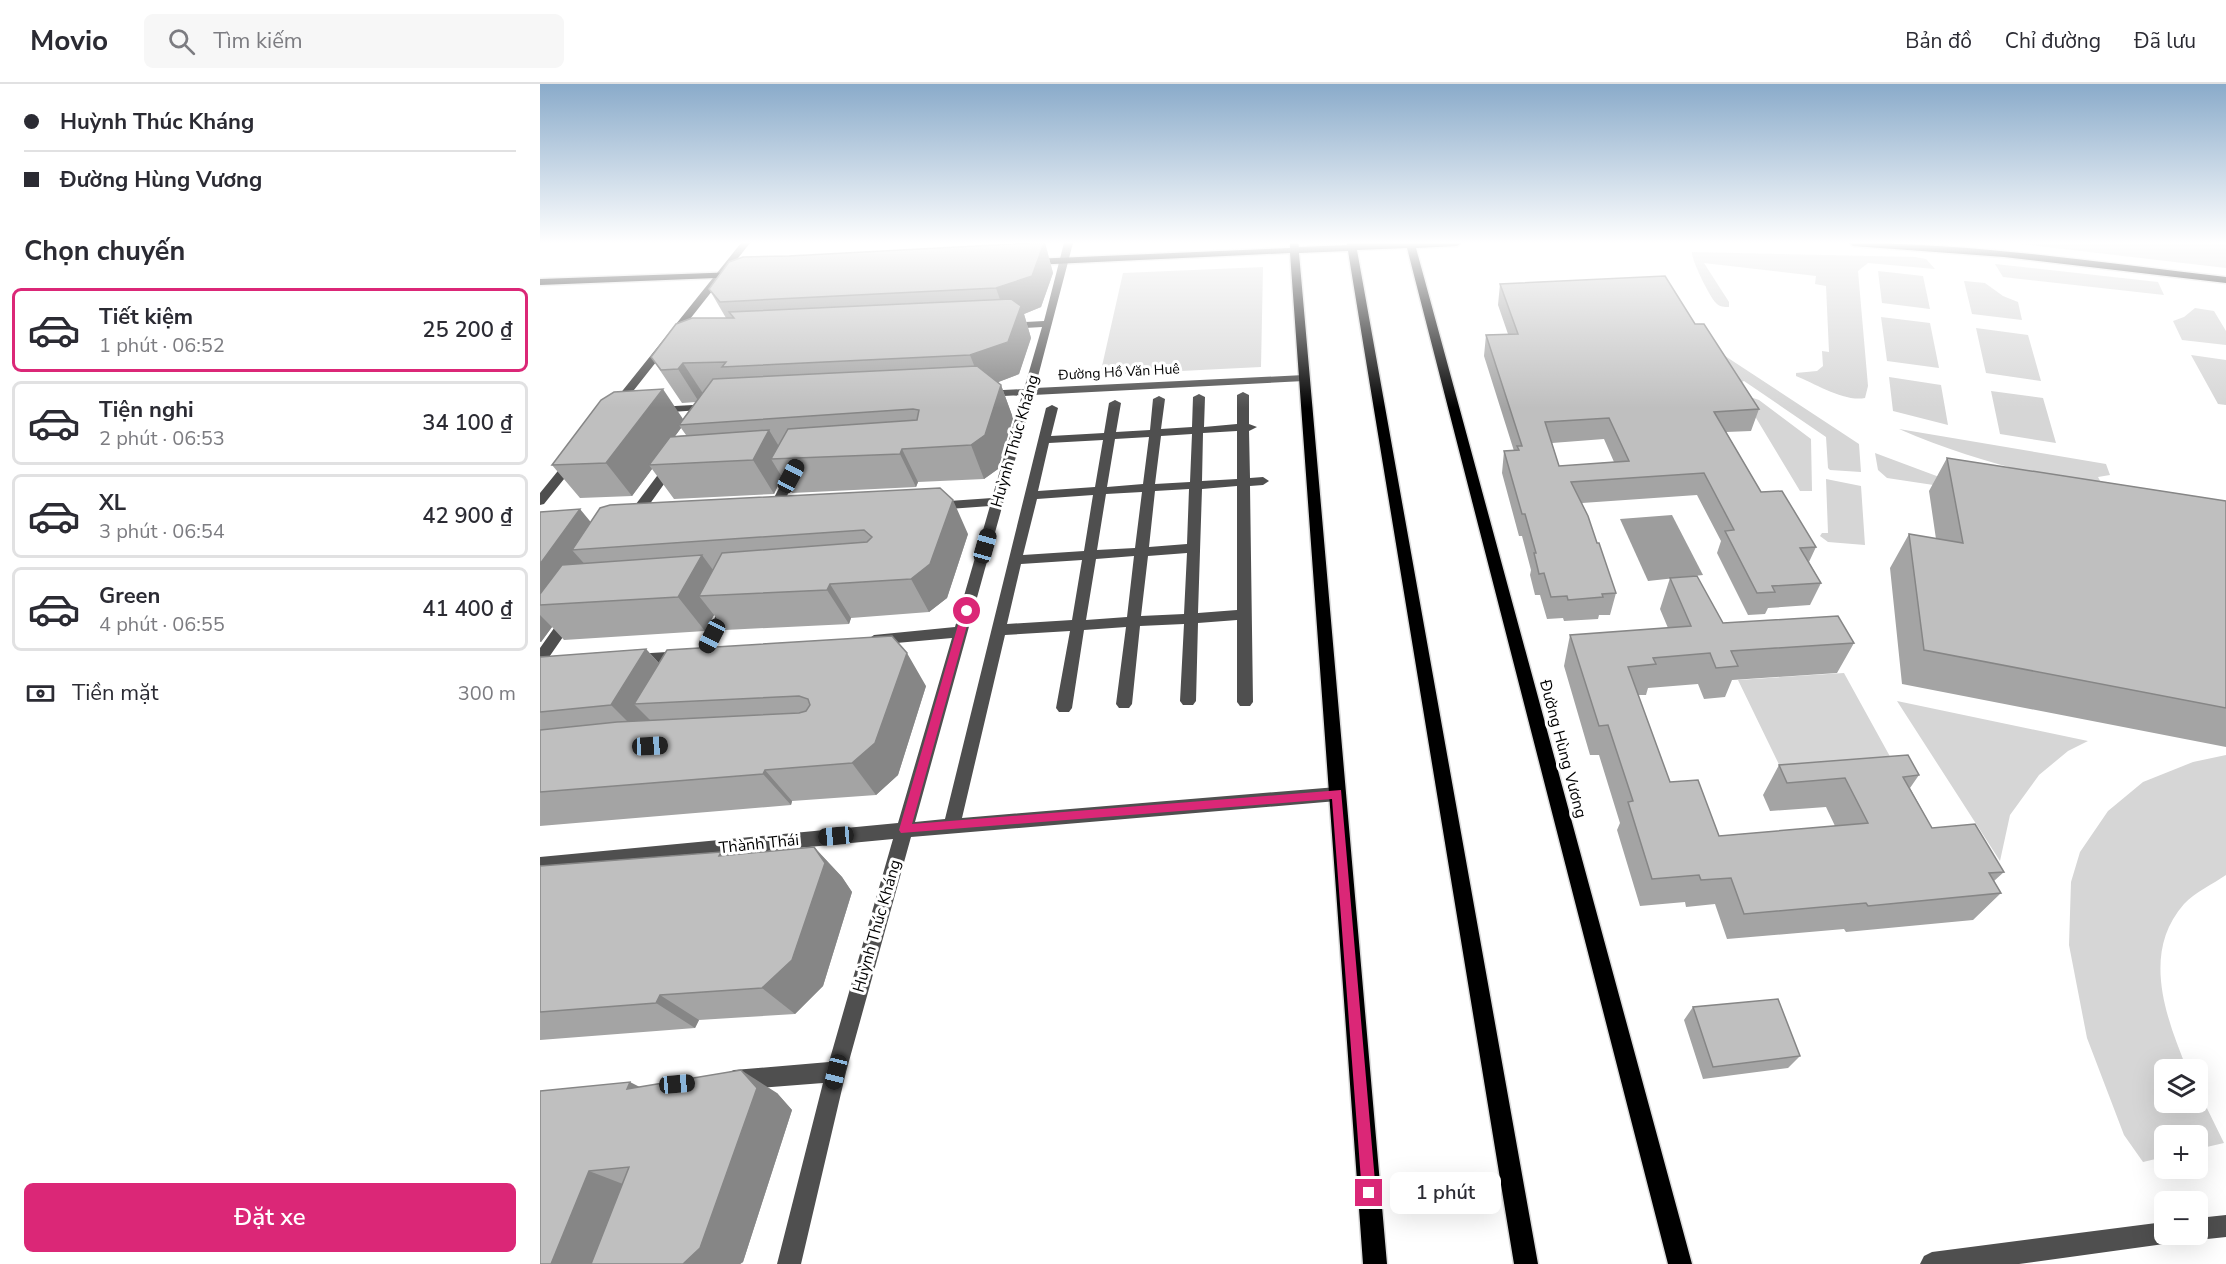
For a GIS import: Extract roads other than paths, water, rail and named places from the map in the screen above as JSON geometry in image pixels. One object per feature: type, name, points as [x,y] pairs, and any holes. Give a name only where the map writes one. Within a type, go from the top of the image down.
[{"type":"main road","points":[[1298,298],[1375,1264]]},
{"type":"main road","points":[[1361,298],[1526,1264]]},
{"type":"main road","name":"Đường Hùng Vương","points":[[1425,298],[1680,1264]]},
{"type":"street","points":[[616,412],[675,342],[704,298]]},
{"type":"street","name":"Huỳnh Thúc Kháng","points":[[789,1264],[836,1072],[1054,298]]},
{"type":"street","points":[[989,327],[1048,324]]},
{"type":"street","name":"Đường Hồ Văn Huê","points":[[970,395],[1304,378]]},
{"type":"street","points":[[1243,395],[1248,427],[1244,482],[1245,702]]},
{"type":"street","points":[[1188,701],[1199,397]]},
{"type":"street","points":[[1124,704],[1159,399]]},
{"type":"street","points":[[1064,708],[1115,403]]},
{"type":"street","points":[[645,411],[719,407],[701,424]]},
{"type":"street","points":[[952,825],[1052,408]]},
{"type":"street","points":[[1045,440],[1248,427]]},
{"type":"street","points":[[540,501],[582,448]]},
{"type":"street","points":[[629,525],[677,466],[683,449]]},
{"type":"street","points":[[771,515],[802,456],[790,457]]},
{"type":"street","points":[[1032,495],[1263,481]]},
{"type":"street","points":[[926,506],[998,502]]},
{"type":"street","points":[[1016,560],[1194,548]]},
{"type":"street","points":[[691,675],[709,654],[736,591]]},
{"type":"street","points":[[544,665],[580,602]]},
{"type":"street","points":[[999,630],[1244,615]]},
{"type":"street","points":[[855,641],[961,632]]},
{"type":"street","points":[[621,661],[709,654]]},
{"type":"street","name":"Thành Thái","points":[[540,865],[952,825],[1337,794]]},
{"type":"street","points":[[718,1081],[836,1072]]},
{"type":"street","points":[[2208,1228],[2226,1226]]},
{"type":"street","points":[[1932,1264],[2154,1234]]}]
